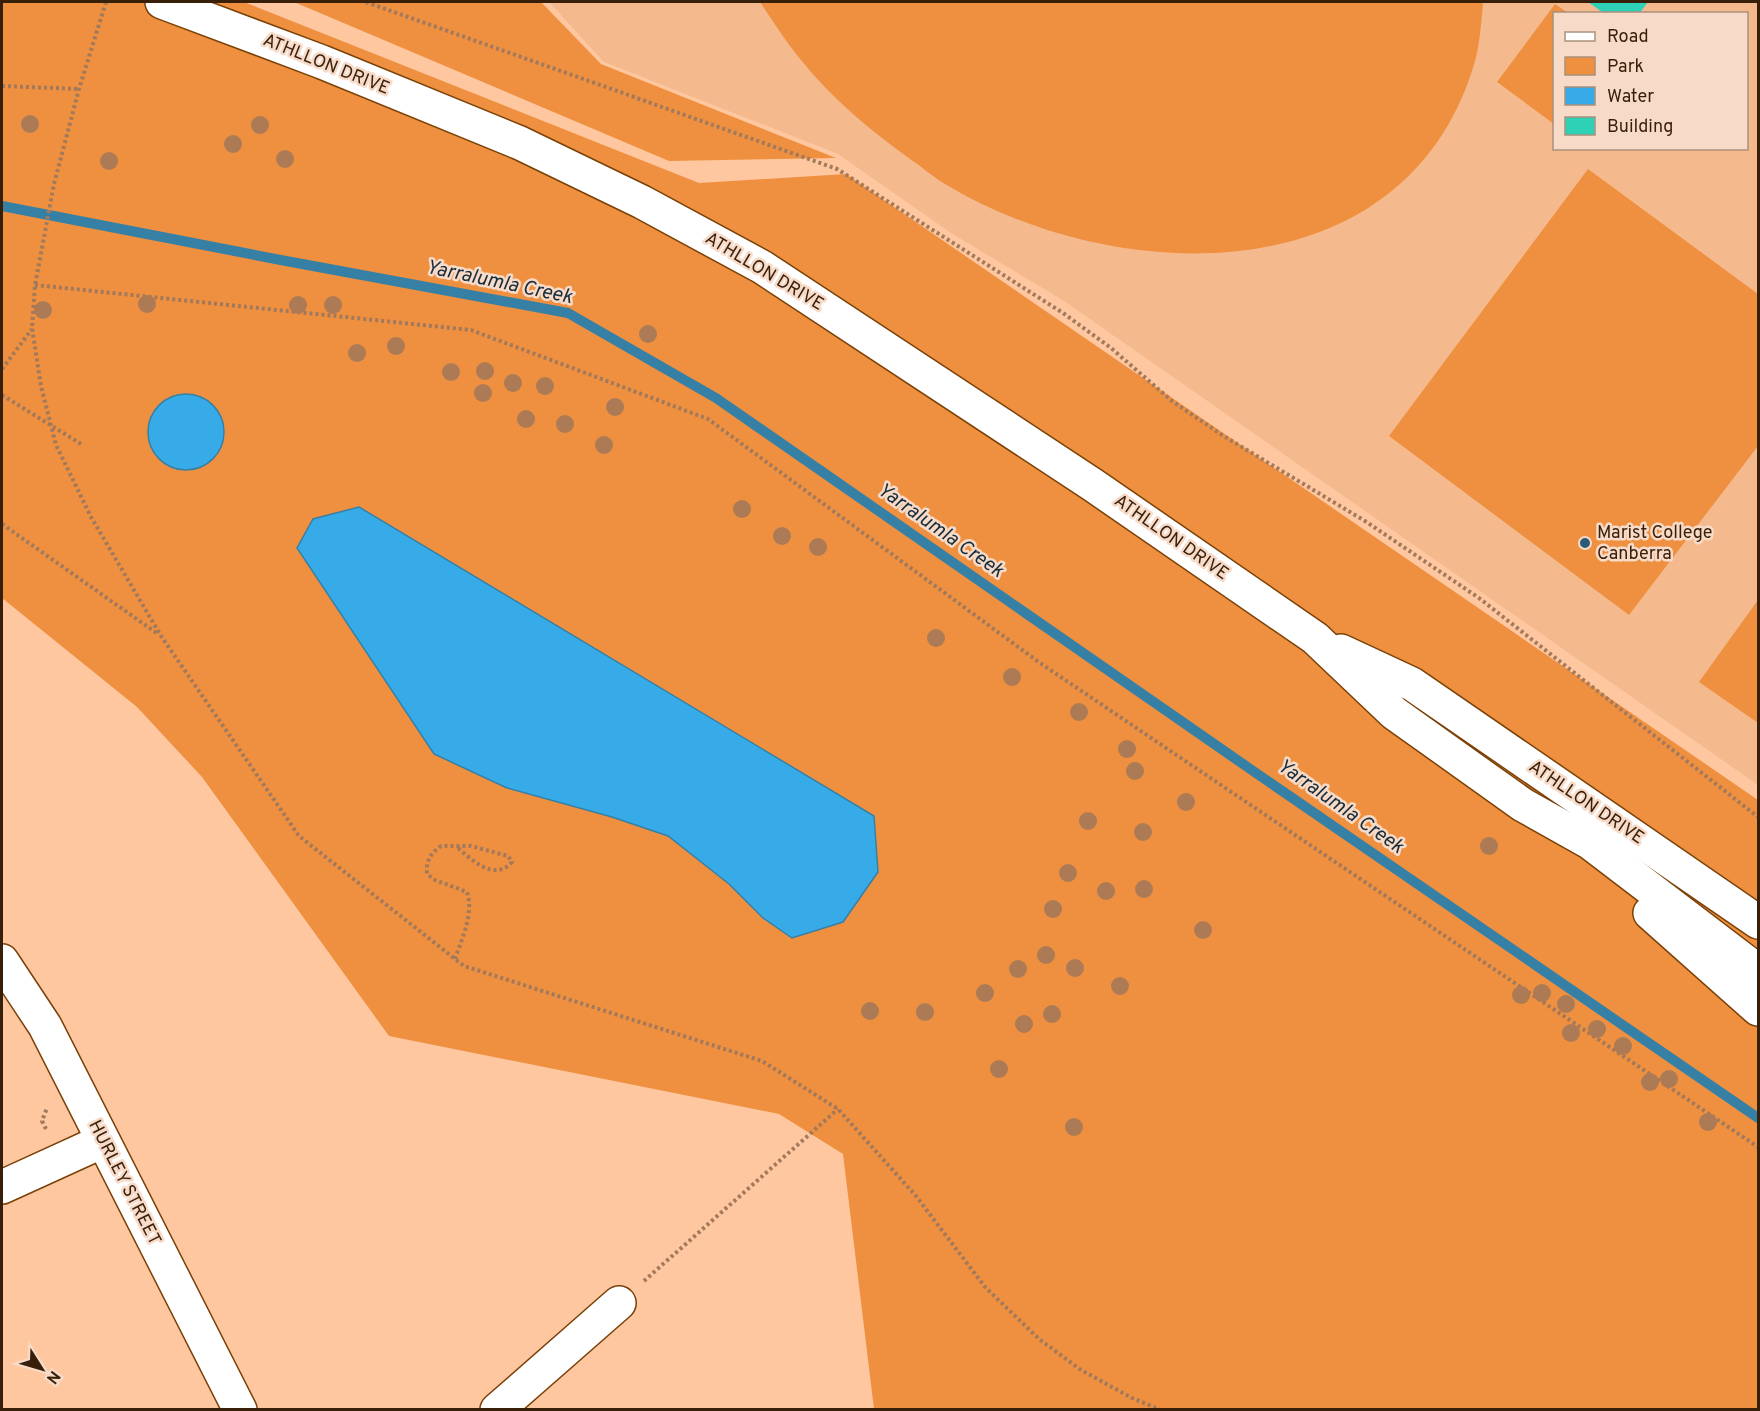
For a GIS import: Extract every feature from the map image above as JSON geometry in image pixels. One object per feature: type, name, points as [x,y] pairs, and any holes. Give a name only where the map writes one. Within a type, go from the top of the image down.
[{"type":"main road","name":"ATHLLON DRIVE","points":[[162,2],[322,62],[520,143],[642,202],[762,267],[1093,485],[1316,638],[1412,684],[1758,922]]},
{"type":"main road","name":"ATHLLON DRIVE","points":[[1316,638],[1394,713],[1523,805],[1589,842],[1758,971]]},
{"type":"main road","name":"ATHLLON DRIVE","points":[[1523,805],[1579,856],[1643,907],[1758,1009]]},
{"type":"main road","name":"HURLEY STREET","points":[[2,961],[45,1026],[240,1410]]},
{"type":"main road","points":[[2,1187],[103,1141]]},
{"type":"main road","points":[[497,1410],[619,1303]]},
{"type":"path","points":[[106,2],[79,89],[54,184],[35,285],[32,328],[41,386],[56,445],[91,517],[161,636],[299,836],[464,966],[762,1062],[838,1109],[916,1196],[985,1287],[1032,1332],[1082,1370],[1131,1398],[1161,1410]]},
{"type":"path","points":[[366,2],[837,169],[1063,313],[1111,348],[1172,401],[1222,435],[1365,521],[1479,598],[1758,817]]},
{"type":"path","points":[[2,86],[79,89]]},
{"type":"path","points":[[35,285],[471,330],[708,418],[1040,663],[1758,1147]]},
{"type":"path","points":[[2,369],[32,328]]},
{"type":"path","points":[[2,395],[81,444]]},
{"type":"path","points":[[2,524],[161,636]]},
{"type":"path","points":[[455,959],[468,919],[470,903],[467,892],[435,880],[427,874],[430,857],[441,846],[471,846],[508,856],[512,862],[506,869],[497,871],[477,864],[457,847]]},
{"type":"path","points":[[619,1303],[838,1109]]},
{"type":"shaded area","name":"Marist College Canberra","points":[[549,2],[1758,2],[1758,785],[1064,301],[951,233],[838,154],[604,62]]},
{"type":"green space","points":[[2,2],[244,2],[699,183],[846,174],[1758,800],[1758,1409],[874,1409],[843,1154],[779,1114],[389,1036],[202,777],[137,707],[2,598]]},
{"type":"green space","points":[[294,2],[541,2],[601,64],[836,158],[669,161]]},
{"type":"green space","points":[[760,2],[1482,2],[1483,4],[1475,61],[1440,138],[1388,194],[1324,230],[1250,250],[1171,253],[1092,242],[1015,218],[945,184],[880,137],[839,101],[795,53]]},
{"type":"green space","points":[[1555,4],[1567,12],[1553,12],[1553,123],[1497,82]]},
{"type":"green space","points":[[1588,169],[1758,294],[1758,446],[1629,615],[1389,436]]},
{"type":"green space","points":[[1758,600],[1758,723],[1699,682]]},
{"type":"water","points":[[179,394],[193,394],[207,400],[218,411],[224,425],[221,447],[213,459],[193,470],[179,470],[165,464],[154,453],[148,439],[148,425],[154,411],[165,400]]},
{"type":"water","points":[[359,507],[874,816],[878,872],[843,922],[792,938],[763,918],[729,884],[668,836],[612,817],[507,788],[434,754],[297,548],[313,519]]},
{"type":"building","points":[[1588,2],[1648,2],[1640,12],[1602,12]]},
{"type":"waterway","name":"Yarralumla Creek","points":[[2,206],[568,313],[716,398],[1758,1118]]},
{"type":"place","name":"Marist College Canberra","points":[[1585,543]]}]
